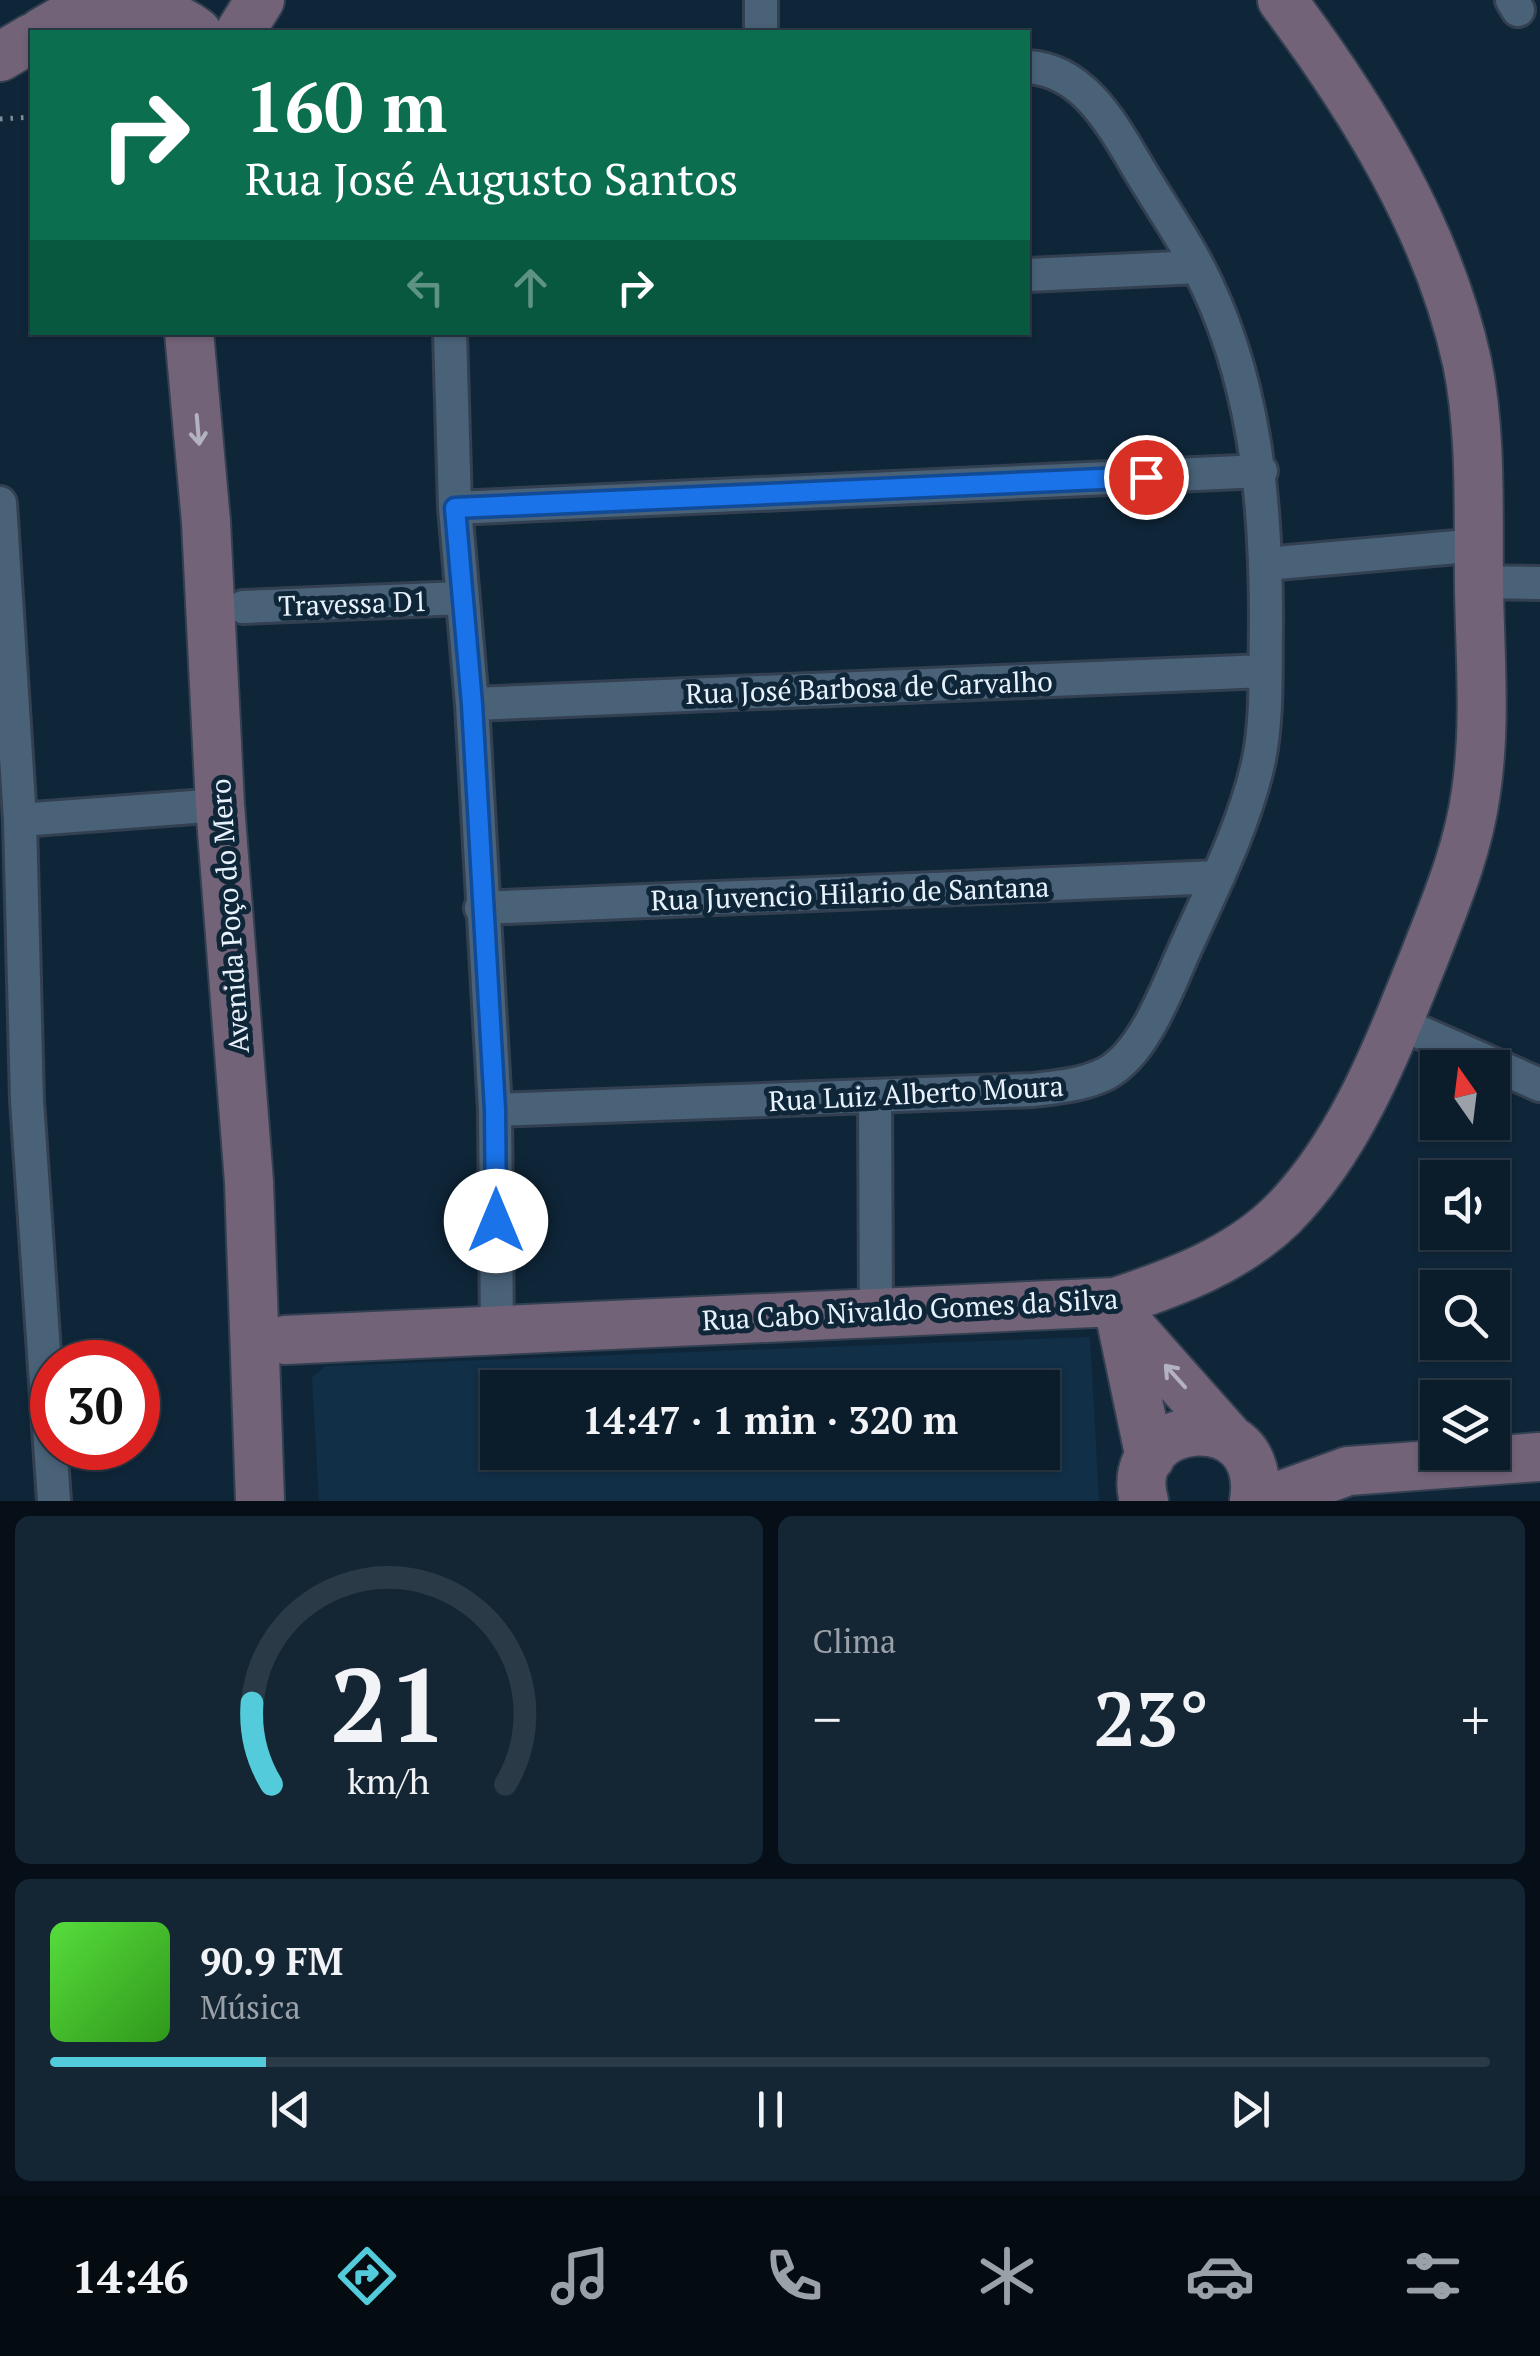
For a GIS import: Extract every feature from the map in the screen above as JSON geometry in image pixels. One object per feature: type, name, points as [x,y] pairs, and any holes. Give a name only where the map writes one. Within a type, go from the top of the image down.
[{"type":"street","points":[[241,30],[260,0]]},
{"type":"street","points":[[761,0],[761,30]]},
{"type":"street","name":"Rua Cabo Nivaldo Gomes da Silva","points":[[286,1340],[876,1312],[1118,1308],[1215,1264],[1280,1217],[1316,1177],[1362,1098],[1398,1022],[1459,870],[1476,792],[1481,711],[1479,563],[1475,436],[1467,362],[1440,272],[1397,180],[1322,54],[1282,0]]},
{"type":"street","points":[[62,22],[151,10],[194,30]]},
{"type":"street","points":[[0,57],[30,40]]},
{"type":"street","name":"Rua Luiz Alberto Moura","points":[[495,1110],[875,1098],[1078,1084],[1106,1074],[1132,1050],[1151,1022],[1218,878],[1259,761],[1266,671],[1261,472],[1236,361],[1198,267],[1092,99],[1064,77],[1030,67]]},
{"type":"street","points":[[1030,275],[1198,267]]},
{"type":"street","name":"Avenida Poço do Mero","points":[[189,335],[206,522],[220,805],[248,1182],[260,1501]]},
{"type":"street","name":"Avenida Poço do Mero","points":[[222,335],[243,606],[247,728],[286,1340],[290,1501]]},
{"type":"street","points":[[450,335],[455,508],[472,704],[495,1110],[497,1332]]},
{"type":"street","points":[[455,508],[1261,472]]},
{"type":"street","points":[[0,502],[20,820],[14,1102],[54,1501]]},
{"type":"street","points":[[1266,564],[1479,563],[1540,583]]},
{"type":"street","name":"Travessa D1","points":[[243,606],[462,598]]},
{"type":"street","name":"Rua José Barbosa de Carvalho","points":[[472,704],[1266,671]]},
{"type":"street","points":[[20,820],[220,805]]},
{"type":"street","name":"Rua Juvencio Hilario de Santana","points":[[482,908],[1218,878]]},
{"type":"street","points":[[1398,1022],[1540,1086]]},
{"type":"street","points":[[875,1098],[876,1312]]},
{"type":"street","points":[[1118,1308],[1254,1468],[1254,1501]]},
{"type":"street","points":[[1118,1308],[1147,1479]]},
{"type":"street","points":[[1147,1479],[1161,1444],[1176,1434],[1194,1430],[1212,1431],[1237,1445],[1348,1471]]},
{"type":"street","points":[[1264,1501],[1348,1471],[1540,1457]]},
{"type":"path","points":[[0,118],[30,117]]},
{"type":"shaded area","points":[[1090,1337],[1099,1501],[319,1501],[312,1377],[326,1366]]},
{"type":"route","points":[[496,1221],[495,1110],[472,704],[455,508],[1146,477]]}]
